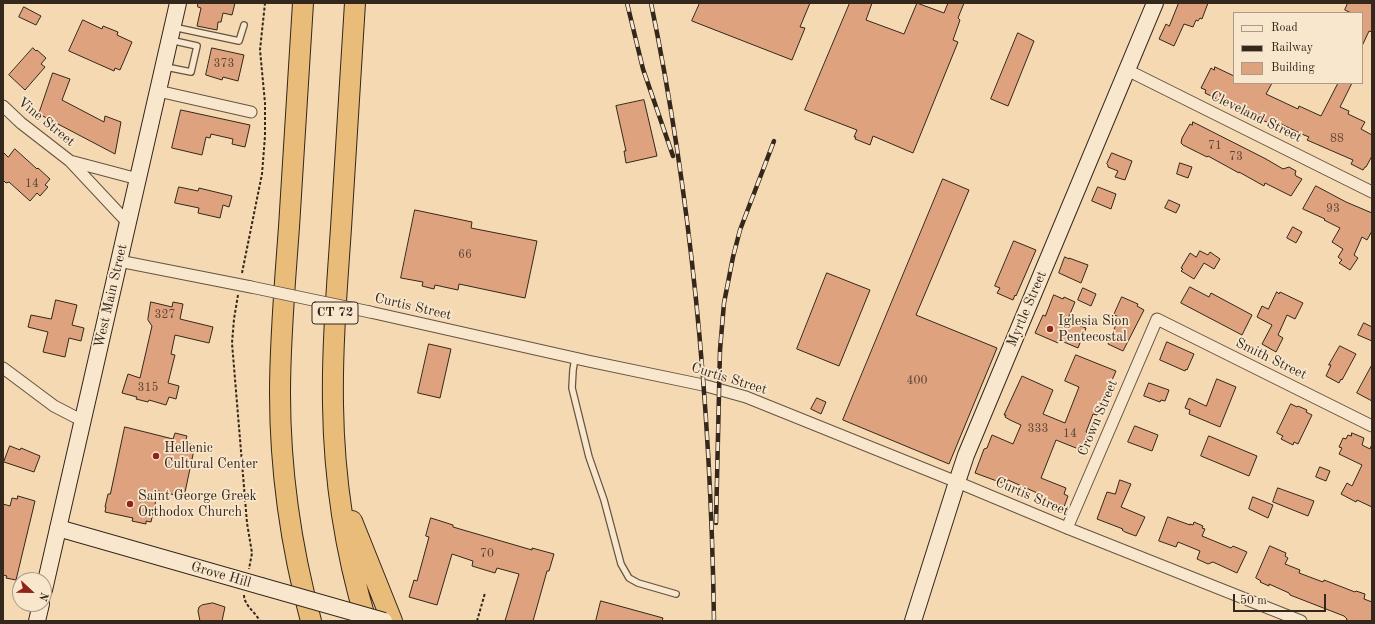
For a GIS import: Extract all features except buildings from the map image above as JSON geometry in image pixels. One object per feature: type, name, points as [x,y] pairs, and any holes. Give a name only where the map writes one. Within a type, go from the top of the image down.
[{"type":"highway","points":[[303,3],[282,336],[280,392],[281,439],[286,494],[297,562],[311,621]]},
{"type":"highway","name":"CT 72","points":[[355,3],[334,325],[333,419],[342,517],[348,551],[366,621]]},
{"type":"highway","points":[[338,478],[358,536],[392,621]]},
{"type":"street","name":"West Main Street","points":[[48,572],[178,3]]},
{"type":"street","name":"Myrtle Street","points":[[913,621],[956,482],[966,455],[1155,3]]},
{"type":"street","name":"Cleveland Street","points":[[1127,70],[1372,192]]},
{"type":"street","points":[[158,91],[251,112]]},
{"type":"street","name":"Vine Street","points":[[3,106],[21,123],[70,161],[128,223]]},
{"type":"street","name":"Vine Street","points":[[70,161],[138,179]]},
{"type":"street","name":"Curtis Street","points":[[119,261],[370,312],[703,385],[746,397],[1067,528],[1301,621]]},
{"type":"street","name":"Smith Street","points":[[1157,319],[1372,426]]},
{"type":"street","name":"Crown Street","points":[[1067,528],[1157,319]]},
{"type":"street","points":[[3,368],[54,406],[83,421]]},
{"type":"street","name":"Grove Hill","points":[[58,528],[384,621]]},
{"type":"lane","points":[[171,34],[239,41],[244,25]]},
{"type":"lane","points":[[164,67],[191,72],[197,46],[171,34]]},
{"type":"lane","points":[[575,358],[572,388],[589,457],[604,500],[620,564],[629,578],[638,583],[676,594]]},
{"type":"path","points":[[242,273],[262,174],[265,136],[265,104],[260,50],[265,3]]},
{"type":"path","points":[[238,297],[232,343],[247,523],[252,553],[249,570]]},
{"type":"path","points":[[477,621],[485,593]]},
{"type":"path","points":[[244,594],[244,600],[260,621]]},
{"type":"railway","points":[[627,3],[643,69],[673,156]]},
{"type":"railway","points":[[651,3],[666,79],[678,156],[689,233],[697,310],[709,466],[714,621]]},
{"type":"railway","points":[[716,523],[720,350],[724,303],[740,230],[774,141]]},
{"type":"place","name":"Iglesia Sion Pentecostal","points":[[1050,329]]},
{"type":"place","name":"Hellenic Cultural Center","points":[[156,456]]},
{"type":"place","name":"Saint George Greek Orthodox Church","points":[[130,504]]}]
